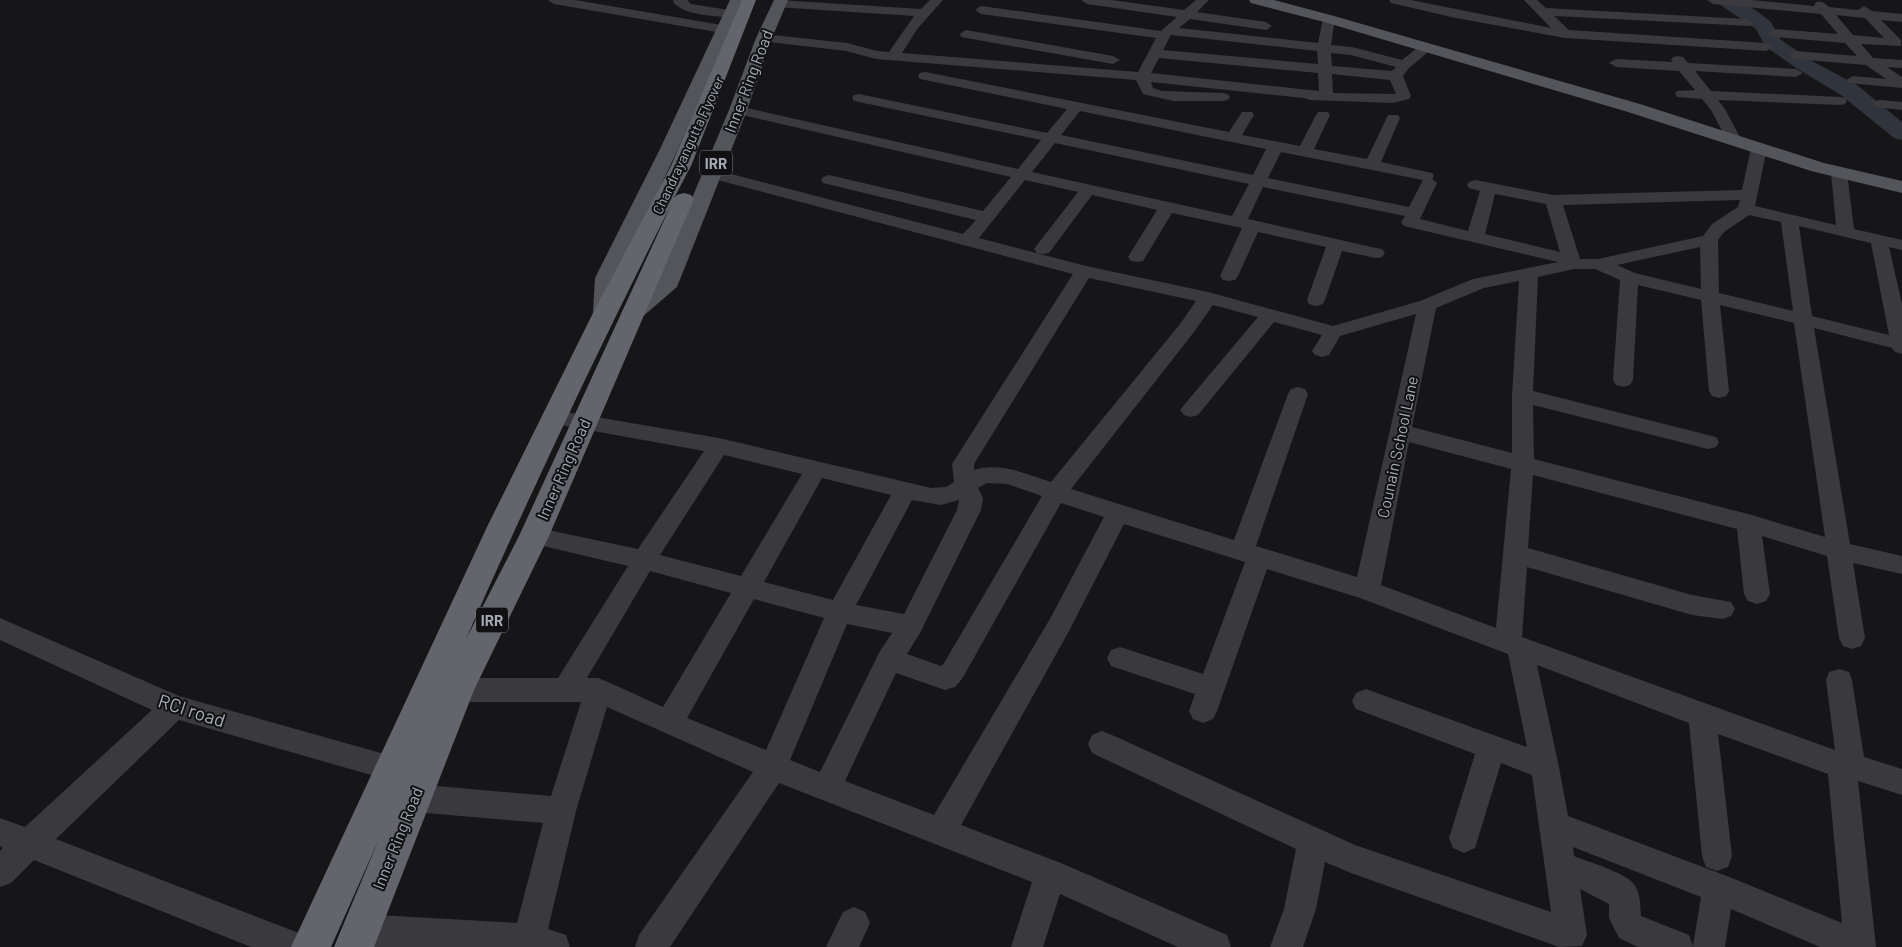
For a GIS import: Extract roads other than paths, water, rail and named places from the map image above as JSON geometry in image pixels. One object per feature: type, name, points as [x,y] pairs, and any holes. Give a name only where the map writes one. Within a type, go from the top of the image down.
[{"type":"highway","name":"Chandrayangutta Flyover","points":[[628,304],[619,285],[681,166],[749,0]]},
{"type":"highway","name":"Chandrayangutta Flyover","points":[[628,304],[697,170],[774,1]]},
{"type":"highway","name":"Inner Ring Road","points":[[311,947],[501,527],[570,419],[628,304]]},
{"type":"highway","name":"Inner Ring Road","points":[[357,938],[457,690],[534,536],[570,419]]},
{"type":"main road","points":[[1256,0],[1329,19],[1733,139],[1840,173],[1902,187]]},
{"type":"main road","name":"Inner Ring Road","points":[[729,14],[669,149],[606,278],[628,304],[666,287],[737,112],[764,38],[774,1]]},
{"type":"main road","points":[[1801,161],[1818,162],[1902,182]]},
{"type":"street","points":[[554,0],[729,14]]},
{"type":"street","points":[[680,0],[679,2],[687,7],[729,14]]},
{"type":"street","points":[[897,49],[923,14],[937,0]]},
{"type":"street","points":[[1087,0],[1140,3],[1188,14],[1266,26]]},
{"type":"street","points":[[1203,0],[1166,33],[1153,53],[1144,71],[1149,91],[1172,96],[1400,98],[1404,96],[1400,71]]},
{"type":"street","points":[[1395,0],[1424,3],[1456,14],[1565,34],[1766,47]]},
{"type":"street","points":[[1456,14],[1466,0]]},
{"type":"street","points":[[1530,0],[1565,34]]},
{"type":"street","points":[[1713,0],[1821,5],[1868,15],[1902,18]]},
{"type":"street","points":[[1774,33],[1896,43],[1856,0]]},
{"type":"street","points":[[774,1],[923,14]]},
{"type":"street","points":[[1784,4],[1805,35]]},
{"type":"street","points":[[1821,5],[1868,61],[1902,84]]},
{"type":"street","points":[[1026,66],[1071,7]]},
{"type":"street","points":[[1542,12],[1637,11],[1746,23]]},
{"type":"street","points":[[1637,11],[1707,94],[1718,109],[1733,139]]},
{"type":"street","points":[[977,17],[1061,21],[1324,48],[1366,54],[1400,71]]},
{"type":"street","points":[[977,17],[1041,48],[1144,71]]},
{"type":"street","points":[[957,55],[977,17]]},
{"type":"street","points":[[1326,96],[1324,48],[1329,19]]},
{"type":"street","points":[[764,38],[847,47],[870,54],[897,49],[957,55],[1026,66],[1144,71]]},
{"type":"street","points":[[1153,53],[1324,69],[1400,71],[1426,48]]},
{"type":"street","points":[[1795,55],[1902,64]]},
{"type":"street","points":[[1616,63],[1796,73]]},
{"type":"street","points":[[925,76],[1306,151],[1372,165],[1427,180],[1410,222],[1572,262],[1598,264],[1709,240]]},
{"type":"street","points":[[1852,80],[1902,84]]},
{"type":"street","points":[[1682,94],[1840,101]]},
{"type":"street","points":[[859,98],[1052,136],[1403,211]]},
{"type":"street","points":[[1880,104],[1902,106]]},
{"type":"street","points":[[968,240],[1077,106]]},
{"type":"street","points":[[737,112],[840,137],[848,136],[1022,173],[1376,253]]},
{"type":"street","points":[[1232,137],[1247,115]]},
{"type":"street","points":[[1306,151],[1323,115]]},
{"type":"street","points":[[1372,165],[1393,118]]},
{"type":"street","points":[[1229,276],[1258,180],[1276,145]]},
{"type":"street","points":[[1718,392],[1710,296],[1709,240],[1718,228],[1748,202],[1759,148]]},
{"type":"street","points":[[1840,173],[1846,232]]},
{"type":"street","points":[[712,174],[1084,271],[1208,298],[1333,332],[1428,305],[1479,283],[1529,274],[1572,262]]},
{"type":"street","points":[[829,180],[986,217]]},
{"type":"street","points":[[1043,249],[1088,188]]},
{"type":"street","points":[[1475,238],[1481,189],[1553,200],[1748,202],[1789,219],[1902,245]]},
{"type":"street","points":[[1553,200],[1572,262]]},
{"type":"street","points":[[1137,257],[1168,206]]},
{"type":"street","points":[[1789,219],[1852,638]]},
{"type":"street","points":[[1598,264],[1629,277],[1803,318],[1902,345],[1879,240]]},
{"type":"street","points":[[1316,300],[1336,244]]},
{"type":"street","points":[[827,787],[889,659],[911,626],[968,510],[971,498],[965,486],[962,470],[964,464],[1084,271]]},
{"type":"street","points":[[1102,744],[1360,861],[1571,941],[1545,767],[1514,645],[1515,554],[1523,465],[1522,395],[1529,274]]},
{"type":"street","points":[[1623,380],[1629,277]]},
{"type":"street","points":[[889,659],[945,679],[953,671],[1056,492],[1208,298]]},
{"type":"street","name":"Counain School Lane","points":[[1367,590],[1428,305]]},
{"type":"street","points":[[1191,410],[1270,315]]},
{"type":"street","points":[[1322,351],[1333,332]]},
{"type":"street","points":[[1120,658],[1207,700],[1298,394]]},
{"type":"street","points":[[1522,395],[1708,442]]},
{"type":"street","points":[[570,419],[719,446],[931,496],[945,497],[953,495],[982,476],[995,474],[1010,477],[1118,513],[1367,590],[1702,716],[1846,766],[1902,782]]},
{"type":"street","points":[[1401,432],[1748,523],[1840,551],[1902,565]]},
{"type":"street","points":[[567,688],[644,560],[719,446]]},
{"type":"street","points":[[669,723],[817,468]]},
{"type":"street","points":[[651,947],[773,767],[839,612],[906,489]]},
{"type":"street","points":[[941,832],[1060,624],[1118,513]]},
{"type":"street","points":[[1748,523],[1757,594]]},
{"type":"street","points":[[534,536],[644,560],[839,612],[911,626]]},
{"type":"street","points":[[1515,554],[1692,605],[1722,609]]},
{"type":"street","name":"RCI road","points":[[0,628],[174,707],[392,768]]},
{"type":"street","points":[[1555,826],[1718,889],[1860,947],[1839,680]]},
{"type":"street","points":[[457,690],[567,688],[598,690],[669,723],[773,767],[1050,874],[1215,947]]},
{"type":"street","points":[[357,938],[542,943],[561,811],[598,690]]},
{"type":"street","points":[[1366,700],[1545,767]]},
{"type":"street","points":[[0,872],[174,707]]},
{"type":"street","points":[[1702,716],[1717,856]]},
{"type":"street","points":[[1464,838],[1491,747]]},
{"type":"street","points":[[414,798],[561,811]]},
{"type":"street","points":[[0,832],[292,947]]},
{"type":"street","points":[[1286,947],[1290,940],[1299,909],[1313,841]]},
{"type":"street","points":[[1561,866],[1601,882],[1621,893],[1625,900],[1625,918],[1630,927],[1677,947]]},
{"type":"street","points":[[1027,947],[1050,874]]},
{"type":"street","points":[[1709,947],[1718,889]]},
{"type":"waterway","points":[[1725,0],[1764,26],[1772,42],[1803,64],[1849,90],[1902,133]]}]
